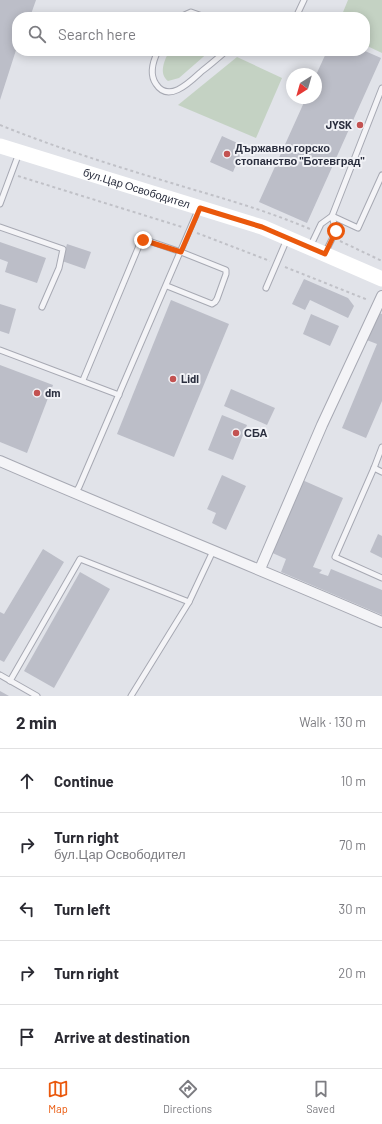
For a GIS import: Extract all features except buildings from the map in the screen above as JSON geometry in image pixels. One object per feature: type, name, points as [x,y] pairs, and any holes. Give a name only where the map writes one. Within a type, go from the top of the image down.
[{"type":"street","name":"бул.Цар Освободител","points":[[0,146],[262,227],[382,279]]},
{"type":"street","points":[[260,569],[322,424],[382,296]]},
{"type":"street","points":[[0,461],[213,551],[260,569],[382,622]]},
{"type":"lane","points":[[298,12],[304,0]]},
{"type":"lane","points":[[156,56],[153,65],[154,82],[160,89],[166,92],[184,87],[220,56]]},
{"type":"lane","points":[[310,247],[321,224],[332,216],[382,88]]},
{"type":"lane","points":[[0,204],[20,152]]},
{"type":"lane","points":[[332,216],[358,228],[382,175]]},
{"type":"lane","points":[[75,493],[79,487],[200,208]]},
{"type":"lane","points":[[325,254],[336,231],[332,216]]},
{"type":"lane","points":[[0,227],[63,249],[59,268],[42,308]]},
{"type":"lane","points":[[266,288],[288,238]]},
{"type":"lane","points":[[83,380],[141,241],[146,240],[226,270],[226,274],[215,302],[212,304],[167,286]]},
{"type":"lane","points":[[0,350],[83,380],[119,395]]},
{"type":"lane","points":[[382,447],[335,558],[382,578]]},
{"type":"lane","points":[[374,468],[382,472]]},
{"type":"lane","points":[[131,696],[189,602],[213,551]]},
{"type":"lane","points":[[10,681],[80,559],[189,602]]},
{"type":"lane","points":[[0,675],[37,696]]},
{"type":"green space","points":[[348,0],[382,0],[382,53],[370,47],[370,12],[343,12]]},
{"type":"green space","points":[[167,56],[204,56],[179,78],[168,81],[163,74],[164,62]]},
{"type":"green space","points":[[237,57],[282,78],[256,138],[178,105]]},
{"type":"place","name":"JYSK","points":[[360,125]]},
{"type":"place","name":"Държавно горско стопанство \"Ботевград\"","points":[[227,154]]},
{"type":"place","name":"Lidl","points":[[173,379]]},
{"type":"place","name":"dm","points":[[37,393]]},
{"type":"place","name":"СБА","points":[[236,433]]},
{"type":"route","points":[[143,240],[181,252],[200,208],[262,227],[325,254],[336,231]]}]
